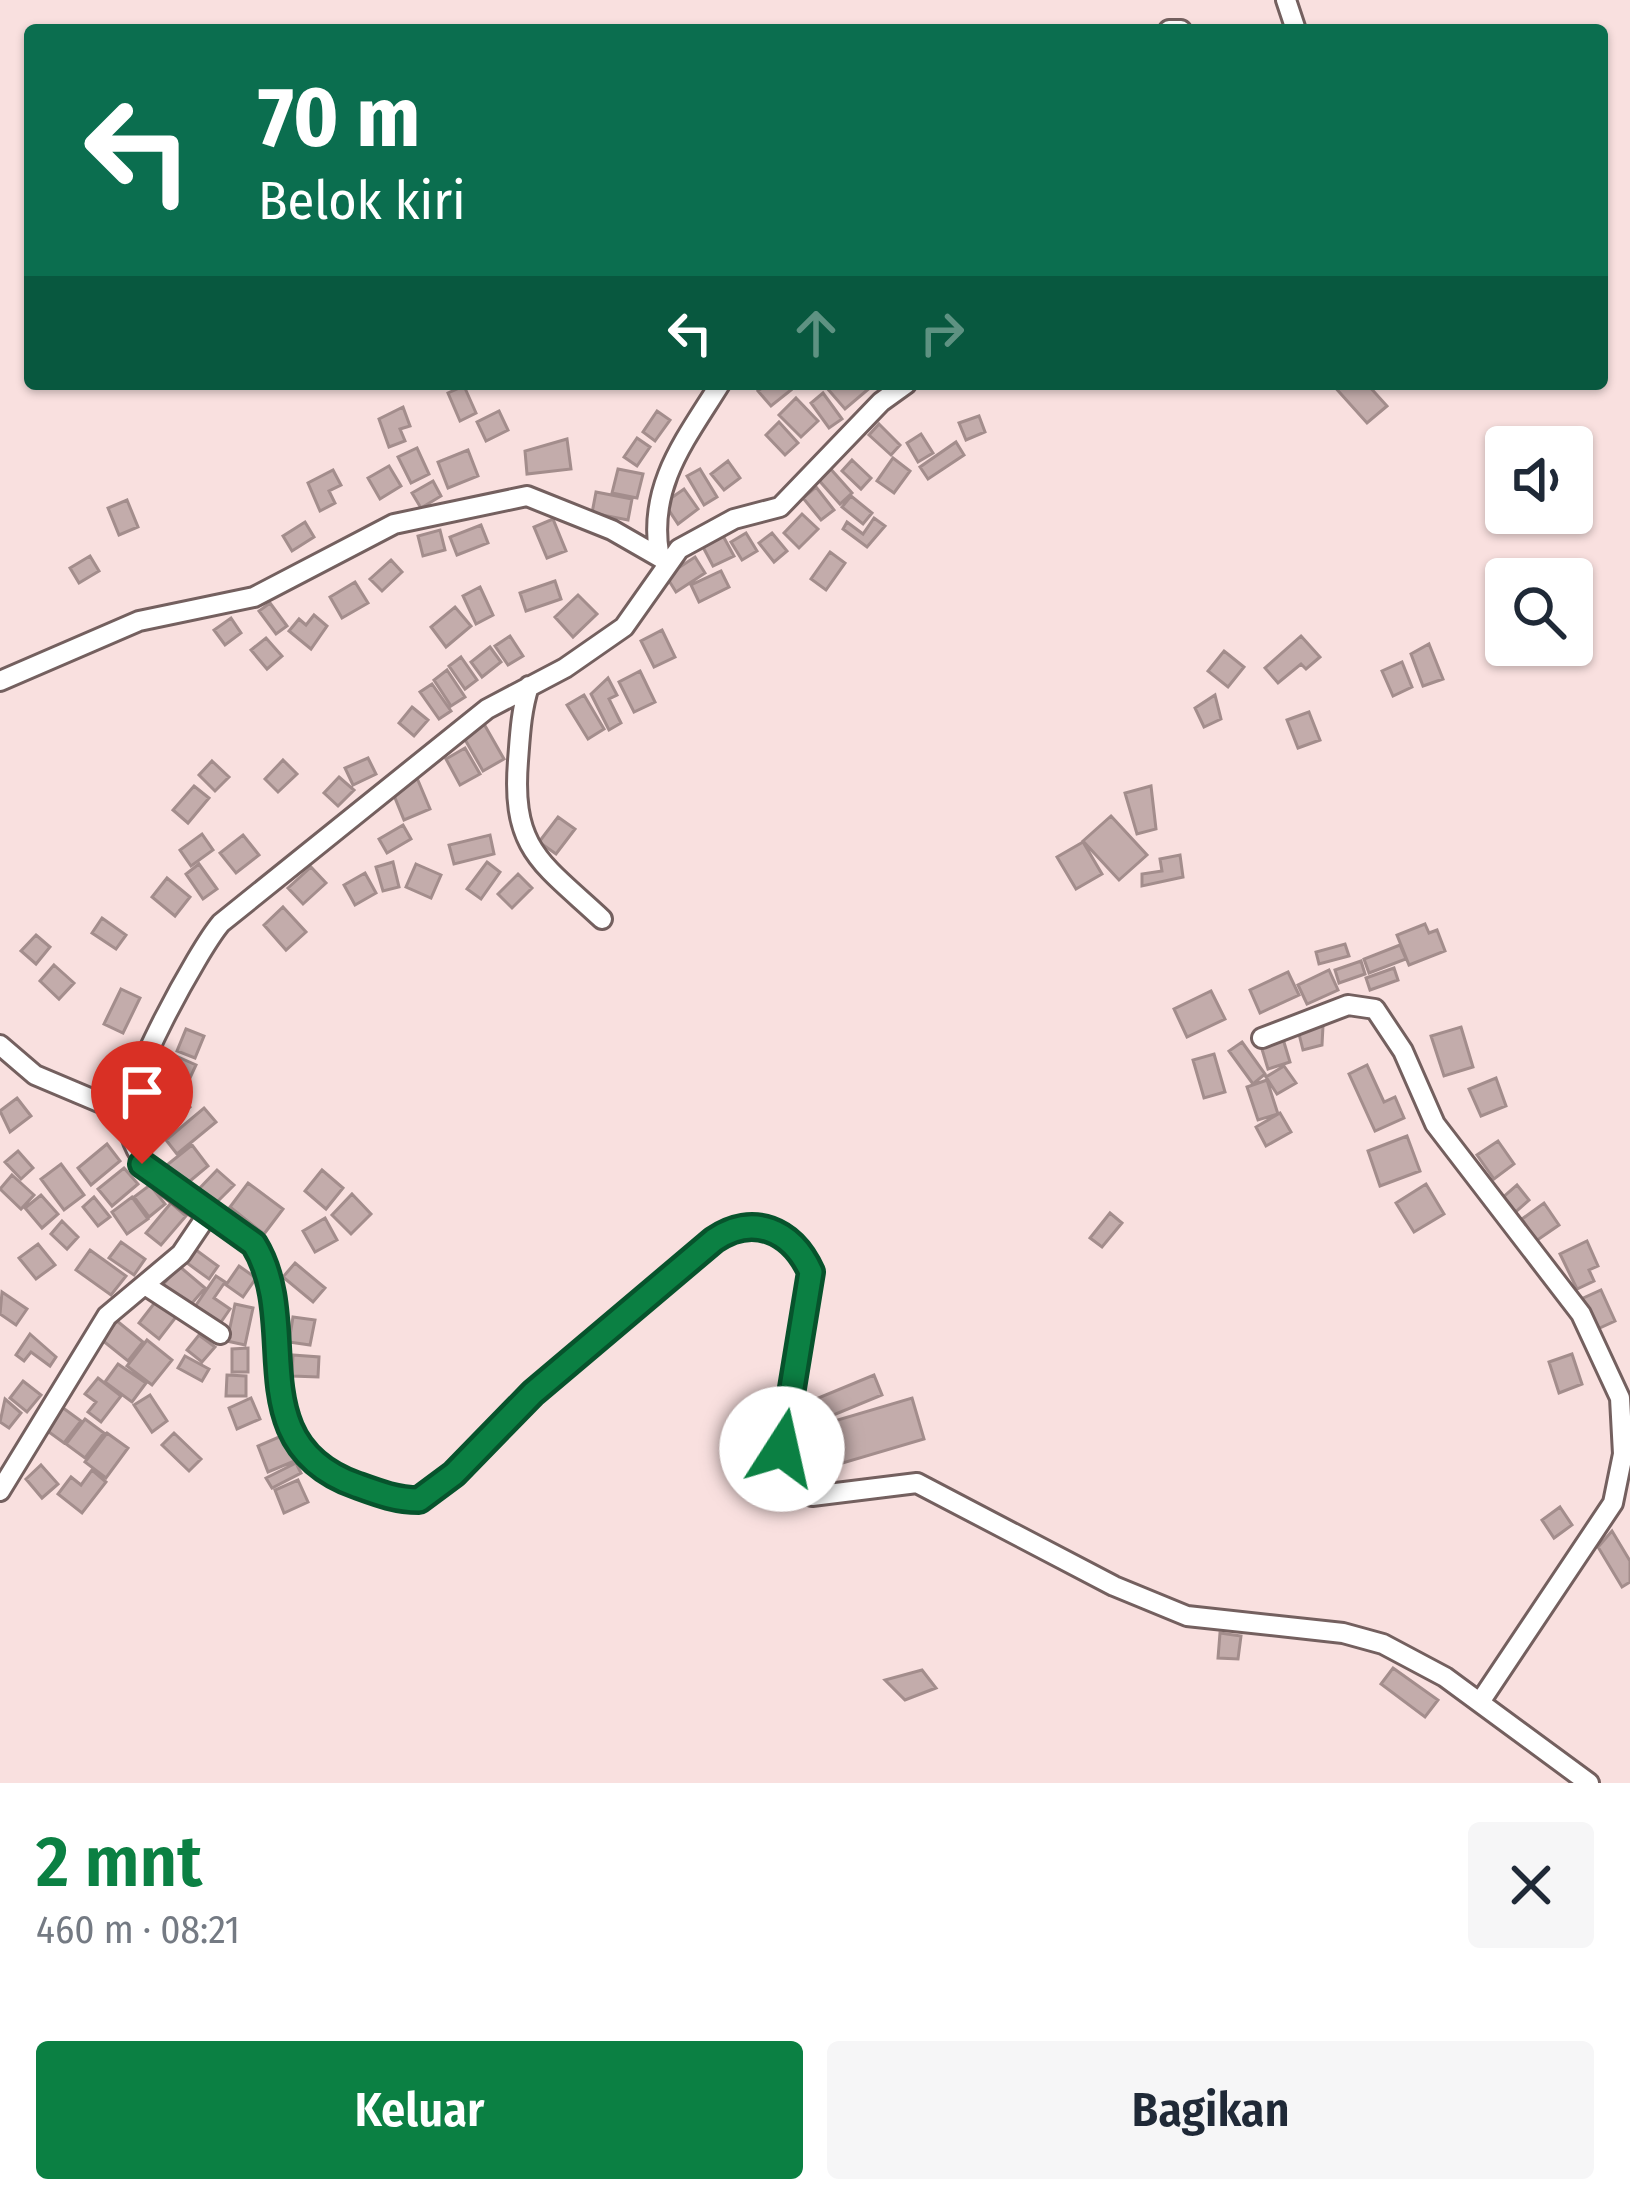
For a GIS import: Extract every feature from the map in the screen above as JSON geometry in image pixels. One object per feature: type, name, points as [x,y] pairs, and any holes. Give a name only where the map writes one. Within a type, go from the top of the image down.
[{"type":"street","points":[[663,557],[655,526],[660,488],[717,390]]},
{"type":"street","points":[[898,390],[780,507],[734,519],[663,557],[624,627],[590,653],[488,709],[221,923],[188,969],[125,1113],[142,1164],[254,1244],[271,1290],[282,1408],[305,1451],[333,1477],[389,1497],[419,1500],[454,1474],[533,1393],[714,1240],[729,1230],[758,1224],[787,1240],[811,1272],[782,1449],[793,1489],[812,1496],[917,1483],[1114,1586],[1186,1616],[1342,1633],[1383,1644],[1480,1702],[1589,1783]]},
{"type":"street","points":[[0,681],[140,621],[254,597],[394,524],[527,496],[549,501],[663,557]]},
{"type":"street","points":[[529,686],[522,708],[518,821],[526,844],[602,919]]},
{"type":"street","points":[[1262,1038],[1348,1005],[1375,1009],[1403,1051],[1435,1124],[1581,1314],[1619,1398],[1623,1454],[1613,1503],[1480,1702]]},
{"type":"street","points":[[0,1045],[35,1076],[125,1113]]},
{"type":"street","points":[[0,1491],[107,1316],[188,1247],[208,1214]]},
{"type":"street","points":[[145,1285],[220,1334]]},
{"type":"building","points":[[466,390],[476,413],[460,421],[448,393]]},
{"type":"building","points":[[759,390],[791,390],[771,406]]},
{"type":"building","points":[[829,390],[867,390],[845,409]]},
{"type":"building","points":[[1337,390],[1372,390],[1387,406],[1367,423]]},
{"type":"building","points":[[823,393],[842,419],[829,428],[811,403]]},
{"type":"building","points":[[796,398],[818,421],[801,437],[779,415]]},
{"type":"building","points":[[403,407],[410,426],[400,429],[405,441],[389,447],[379,419]]},
{"type":"building","points":[[499,411],[508,430],[486,441],[477,422]]},
{"type":"building","points":[[657,411],[670,420],[655,441],[643,432]]},
{"type":"building","points":[[979,416],[985,432],[966,440],[959,423]]},
{"type":"building","points":[[779,422],[798,443],[785,455],[766,435]]},
{"type":"building","points":[[879,424],[900,445],[891,455],[869,435]]},
{"type":"building","points":[[921,434],[933,453],[918,462],[907,443]]},
{"type":"building","points":[[637,438],[650,447],[637,466],[624,457]]},
{"type":"building","points":[[567,439],[571,469],[527,474],[525,451]]},
{"type":"building","points":[[956,442],[964,455],[928,479],[920,467]]},
{"type":"building","points":[[417,448],[429,474],[411,483],[398,457]]},
{"type":"building","points":[[468,450],[478,476],[448,488],[438,462]]},
{"type":"building","points":[[893,458],[910,471],[894,493],[877,481]]},
{"type":"building","points":[[852,460],[871,478],[861,489],[842,471]]},
{"type":"building","points":[[728,461],[740,478],[724,490],[711,474]]},
{"type":"building","points":[[389,466],[401,486],[380,499],[368,478]]},
{"type":"building","points":[[828,466],[852,493],[840,504],[816,477]]},
{"type":"building","points":[[618,469],[643,474],[637,498],[612,493]]},
{"type":"building","points":[[700,469],[717,497],[704,505],[687,476]]},
{"type":"building","points":[[333,470],[341,485],[329,491],[335,503],[320,511],[308,483]]},
{"type":"building","points":[[433,481],[441,496],[421,508],[412,493]]},
{"type":"building","points":[[816,487],[834,510],[821,520],[803,498]]},
{"type":"building","points":[[684,489],[698,509],[678,524],[664,503]]},
{"type":"building","points":[[596,492],[632,499],[628,520],[592,513]]},
{"type":"building","points":[[851,496],[872,513],[863,524],[842,507]]},
{"type":"building","points":[[127,500],[138,527],[119,535],[108,508]]},
{"type":"building","points":[[802,514],[818,529],[799,548],[784,533]]},
{"type":"building","points":[[874,518],[885,526],[867,547],[843,529],[847,522],[863,534]]},
{"type":"building","points":[[553,519],[566,551],[547,558],[534,527]]},
{"type":"building","points":[[305,522],[314,537],[292,551],[283,536]]},
{"type":"building","points":[[481,525],[488,543],[457,555],[450,537]]},
{"type":"building","points":[[440,530],[445,550],[423,556],[418,536]]},
{"type":"building","points":[[746,533],[757,551],[742,560],[731,542]]},
{"type":"building","points":[[772,533],[787,551],[774,562],[759,543]]},
{"type":"building","points":[[722,534],[734,556],[713,566],[702,545]]},
{"type":"building","points":[[830,552],[845,563],[826,590],[811,579]]},
{"type":"building","points":[[90,556],[99,571],[79,583],[70,568]]},
{"type":"building","points":[[695,557],[705,573],[676,592],[666,576]]},
{"type":"building","points":[[391,560],[402,572],[382,591],[370,579]]},
{"type":"building","points":[[721,571],[729,587],[699,602],[691,585]]},
{"type":"building","points":[[555,581],[561,599],[526,611],[520,593]]},
{"type":"building","points":[[355,582],[368,603],[342,618],[330,597]]},
{"type":"building","points":[[480,587],[493,615],[476,624],[463,596]]},
{"type":"building","points":[[578,595],[597,614],[573,637],[555,617]]},
{"type":"building","points":[[270,603],[287,626],[276,634],[259,611]]},
{"type":"building","points":[[455,607],[471,626],[446,647],[431,627]]},
{"type":"building","points":[[314,615],[327,626],[311,649],[289,631],[299,619],[306,625]]},
{"type":"building","points":[[231,618],[241,633],[225,645],[214,630]]},
{"type":"building","points":[[662,630],[675,657],[654,667],[641,641]]},
{"type":"building","points":[[510,636],[523,656],[508,665],[495,646]]},
{"type":"building","points":[[1301,636],[1320,657],[1306,669],[1301,664],[1278,683],[1265,668]]},
{"type":"building","points":[[266,638],[282,656],[267,669],[251,650]]},
{"type":"building","points":[[1429,644],[1443,679],[1423,686],[1411,654]]},
{"type":"building","points":[[490,647],[501,662],[482,677],[471,662]]},
{"type":"building","points":[[1224,651],[1244,667],[1228,687],[1208,671]]},
{"type":"building","points":[[461,657],[477,680],[465,689],[449,666]]},
{"type":"building","points":[[1402,662],[1412,687],[1393,696],[1382,671]]},
{"type":"building","points":[[447,670],[465,697],[451,706],[434,680]]},
{"type":"building","points":[[640,671],[655,702],[634,712],[619,682]]},
{"type":"building","points":[[608,678],[617,695],[609,699],[621,723],[609,730],[591,694]]},
{"type":"building","points":[[432,684],[451,711],[439,719],[420,692]]},
{"type":"building","points":[[584,695],[604,729],[588,739],[567,705]]},
{"type":"building","points":[[1215,695],[1221,719],[1204,727],[1195,708]]},
{"type":"building","points":[[412,707],[428,720],[414,736],[399,723]]},
{"type":"building","points":[[1309,712],[1320,740],[1298,748],[1287,720]]},
{"type":"building","points":[[484,724],[504,759],[483,771],[463,736]]},
{"type":"building","points":[[465,748],[480,774],[460,785],[446,759]]},
{"type":"building","points":[[368,758],[376,774],[353,785],[345,768]]},
{"type":"building","points":[[283,760],[297,774],[278,792],[265,779]]},
{"type":"building","points":[[212,761],[229,777],[215,791],[199,775]]},
{"type":"building","points":[[339,777],[354,790],[338,806],[324,793]]},
{"type":"building","points":[[417,778],[430,809],[404,820],[391,788]]},
{"type":"building","points":[[194,786],[209,798],[188,823],[173,810]]},
{"type":"building","points":[[1151,786],[1156,829],[1137,834],[1125,793]]},
{"type":"building","points":[[1111,816],[1147,855],[1119,880],[1083,841]]},
{"type":"building","points":[[558,817],[575,829],[556,854],[539,842]]},
{"type":"building","points":[[403,825],[411,839],[387,853],[379,839]]},
{"type":"building","points":[[202,834],[213,850],[191,866],[180,850]]},
{"type":"building","points":[[243,835],[259,855],[236,873],[220,853]]},
{"type":"building","points":[[490,835],[494,854],[454,864],[449,845]]},
{"type":"building","points":[[1083,842],[1102,874],[1076,889],[1057,857]]},
{"type":"building","points":[[1180,855],[1183,877],[1142,886],[1142,874],[1162,871],[1160,859]]},
{"type":"building","points":[[393,862],[399,887],[383,891],[376,867]]},
{"type":"building","points":[[487,862],[500,872],[481,899],[467,889]]},
{"type":"building","points":[[199,864],[217,889],[203,899],[186,874]]},
{"type":"building","points":[[416,864],[441,875],[431,898],[406,887]]},
{"type":"building","points":[[311,867],[326,883],[303,904],[288,888]]},
{"type":"building","points":[[365,873],[376,893],[355,905],[344,885]]},
{"type":"building","points":[[518,874],[532,888],[512,908],[498,894]]},
{"type":"building","points":[[167,878],[190,897],[175,916],[152,897]]},
{"type":"building","points":[[283,907],[306,932],[286,950],[264,925]]},
{"type":"building","points":[[102,918],[126,935],[116,949],[92,933]]},
{"type":"building","points":[[1425,924],[1429,933],[1437,930],[1445,951],[1409,965],[1397,935]]},
{"type":"building","points":[[36,935],[50,947],[36,964],[21,951]]},
{"type":"building","points":[[1345,944],[1349,956],[1319,964],[1316,952]]},
{"type":"building","points":[[1400,945],[1406,959],[1369,973],[1364,959]]},
{"type":"building","points":[[1361,961],[1365,974],[1339,983],[1335,970]]},
{"type":"building","points":[[54,965],[74,983],[59,999],[40,981]]},
{"type":"building","points":[[1394,968],[1398,980],[1370,990],[1366,978]]},
{"type":"building","points":[[1329,970],[1338,990],[1307,1004],[1298,985]]},
{"type":"building","points":[[1288,972],[1299,995],[1260,1013],[1250,990]]},
{"type":"building","points":[[121,989],[140,998],[123,1033],[104,1024]]},
{"type":"building","points":[[1211,991],[1225,1019],[1187,1037],[1174,1009]]},
{"type":"building","points":[[1323,1026],[1322,1045],[1303,1050],[1298,1030]]},
{"type":"building","points":[[1461,1027],[1473,1067],[1444,1076],[1431,1036]]},
{"type":"building","points":[[186,1029],[204,1036],[195,1058],[177,1051]]},
{"type":"building","points":[[1283,1039],[1290,1062],[1268,1069],[1261,1046]]},
{"type":"building","points":[[1242,1042],[1265,1074],[1253,1084],[1229,1051]]},
{"type":"building","points":[[1214,1054],[1225,1092],[1204,1098],[1193,1060]]},
{"type":"building","points":[[176,1056],[196,1065],[183,1093],[164,1085]]},
{"type":"building","points":[[1367,1065],[1384,1102],[1395,1097],[1404,1118],[1375,1131],[1349,1074]]},
{"type":"building","points":[[1284,1066],[1296,1083],[1277,1094],[1266,1077]]},
{"type":"building","points":[[1496,1078],[1506,1106],[1481,1116],[1469,1089]]},
{"type":"building","points":[[1267,1080],[1278,1114],[1258,1120],[1247,1087]]},
{"type":"building","points":[[176,1090],[190,1107],[159,1134],[145,1118]]},
{"type":"building","points":[[17,1098],[31,1116],[10,1132],[0,1111]]},
{"type":"building","points":[[204,1108],[216,1122],[177,1154],[166,1140]]},
{"type":"building","points":[[1280,1113],[1291,1132],[1266,1146],[1256,1127]]},
{"type":"building","points":[[1407,1136],[1420,1171],[1380,1186],[1368,1151]]},
{"type":"building","points":[[1498,1141],[1514,1164],[1494,1179],[1477,1155]]},
{"type":"building","points":[[107,1144],[120,1161],[91,1185],[78,1168]]},
{"type":"building","points":[[192,1145],[208,1166],[184,1186],[167,1165]]},
{"type":"building","points":[[18,1151],[33,1168],[21,1179],[5,1162]]},
{"type":"building","points":[[61,1164],[84,1195],[64,1210],[41,1179]]},
{"type":"building","points":[[124,1168],[138,1184],[112,1206],[98,1189]]},
{"type":"building","points":[[217,1170],[234,1185],[213,1206],[197,1191]]},
{"type":"building","points":[[322,1170],[343,1188],[326,1209],[305,1191]]},
{"type":"building","points":[[12,1175],[34,1195],[21,1209],[0,1189]]},
{"type":"building","points":[[248,1183],[283,1209],[264,1234],[230,1207]]},
{"type":"building","points":[[1426,1184],[1444,1214],[1414,1232],[1396,1203]]},
{"type":"building","points":[[150,1185],[165,1204],[149,1217],[134,1197]]},
{"type":"building","points":[[1517,1185],[1529,1200],[1512,1215],[1500,1200]]},
{"type":"building","points":[[352,1194],[371,1214],[351,1234],[332,1215]]},
{"type":"building","points":[[41,1195],[58,1214],[42,1228],[25,1208]]},
{"type":"building","points":[[94,1197],[110,1217],[98,1226],[83,1207]]},
{"type":"building","points":[[132,1197],[148,1219],[127,1234],[112,1212]]},
{"type":"building","points":[[171,1203],[186,1216],[161,1245],[146,1233]]},
{"type":"building","points":[[1544,1203],[1559,1225],[1536,1241],[1522,1219]]},
{"type":"building","points":[[1110,1213],[1122,1223],[1102,1247],[1090,1238]]},
{"type":"building","points":[[325,1218],[337,1240],[315,1252],[303,1231]]},
{"type":"building","points":[[62,1221],[78,1237],[67,1249],[51,1234]]},
{"type":"building","points":[[1587,1241],[1598,1266],[1589,1270],[1594,1281],[1577,1289],[1560,1254]]},
{"type":"building","points":[[121,1242],[145,1259],[134,1275],[109,1258]]},
{"type":"building","points":[[38,1244],[55,1265],[36,1279],[19,1258]]},
{"type":"building","points":[[192,1247],[218,1266],[209,1279],[183,1260]]},
{"type":"building","points":[[90,1250],[126,1276],[111,1295],[76,1270]]},
{"type":"building","points":[[295,1263],[325,1288],[313,1302],[283,1277]]},
{"type":"building","points":[[179,1266],[205,1288],[188,1308],[162,1286]]},
{"type":"building","points":[[239,1266],[256,1278],[243,1297],[226,1285]]},
{"type":"building","points":[[216,1276],[225,1282],[214,1298],[230,1309],[219,1325],[194,1308]]},
{"type":"building","points":[[1601,1290],[1615,1321],[1593,1331],[1579,1300]]},
{"type":"building","points":[[2,1292],[27,1309],[16,1325],[0,1314]]},
{"type":"building","points":[[156,1301],[176,1317],[159,1339],[139,1323]]},
{"type":"building","points":[[235,1304],[253,1308],[245,1345],[227,1341]]},
{"type":"building","points":[[293,1317],[315,1320],[310,1345],[289,1342]]},
{"type":"building","points":[[117,1321],[143,1342],[128,1361],[102,1340]]},
{"type":"building","points":[[30,1334],[56,1357],[50,1366],[31,1352],[24,1361],[16,1355]]},
{"type":"building","points":[[199,1335],[215,1347],[202,1362],[187,1350]]},
{"type":"building","points":[[147,1340],[172,1360],[152,1385],[127,1366]]},
{"type":"building","points":[[248,1348],[248,1372],[232,1372],[232,1349]]},
{"type":"building","points":[[1572,1354],[1582,1384],[1559,1393],[1549,1362]]},
{"type":"building","points":[[293,1355],[319,1357],[318,1377],[292,1376]]},
{"type":"building","points":[[185,1356],[209,1369],[202,1381],[178,1368]]},
{"type":"building","points":[[118,1364],[146,1383],[132,1402],[105,1382]]},
{"type":"building","points":[[227,1375],[246,1376],[246,1396],[226,1396]]},
{"type":"building","points":[[874,1375],[882,1395],[814,1423],[806,1403]]},
{"type":"building","points":[[98,1378],[121,1396],[101,1422],[88,1412],[96,1402],[85,1394]]},
{"type":"building","points":[[23,1381],[41,1395],[27,1412],[10,1398]]},
{"type":"building","points":[[150,1395],[167,1421],[152,1432],[134,1405]]},
{"type":"building","points":[[251,1398],[260,1419],[237,1429],[229,1408]]},
{"type":"building","points":[[912,1398],[924,1439],[809,1473],[797,1432]]},
{"type":"building","points":[[5,1399],[21,1413],[9,1428],[0,1422]]},
{"type":"building","points":[[59,1405],[81,1421],[64,1443],[42,1427]]},
{"type":"building","points":[[85,1419],[104,1433],[85,1458],[66,1444]]},
{"type":"building","points":[[107,1433],[128,1448],[106,1478],[85,1462]]},
{"type":"building","points":[[174,1433],[201,1459],[189,1471],[162,1445]]},
{"type":"building","points":[[286,1434],[297,1460],[268,1472],[258,1446]]},
{"type":"building","points":[[296,1463],[301,1473],[272,1488],[266,1478]]},
{"type":"building","points":[[41,1465],[58,1484],[42,1498],[26,1479]]},
{"type":"building","points":[[92,1470],[106,1482],[82,1513],[58,1494],[71,1477],[81,1485]]},
{"type":"building","points":[[298,1480],[308,1502],[284,1513],[275,1490]]},
{"type":"building","points":[[1560,1507],[1572,1525],[1554,1538],[1542,1520]]},
{"type":"building","points":[[1612,1531],[1630,1561],[1630,1582],[1622,1587],[1598,1547]]},
{"type":"building","points":[[1220,1633],[1241,1636],[1238,1659],[1218,1658]]},
{"type":"building","points":[[1393,1668],[1438,1700],[1425,1717],[1381,1684]]},
{"type":"building","points":[[922,1670],[936,1688],[905,1700],[885,1680]]},
{"type":"route","points":[[142,1164],[161,1182],[254,1244],[268,1271],[282,1408],[316,1466],[333,1477],[389,1497],[419,1500],[454,1474],[533,1393],[714,1240],[729,1230],[758,1224],[787,1240],[811,1272],[782,1449]]}]
